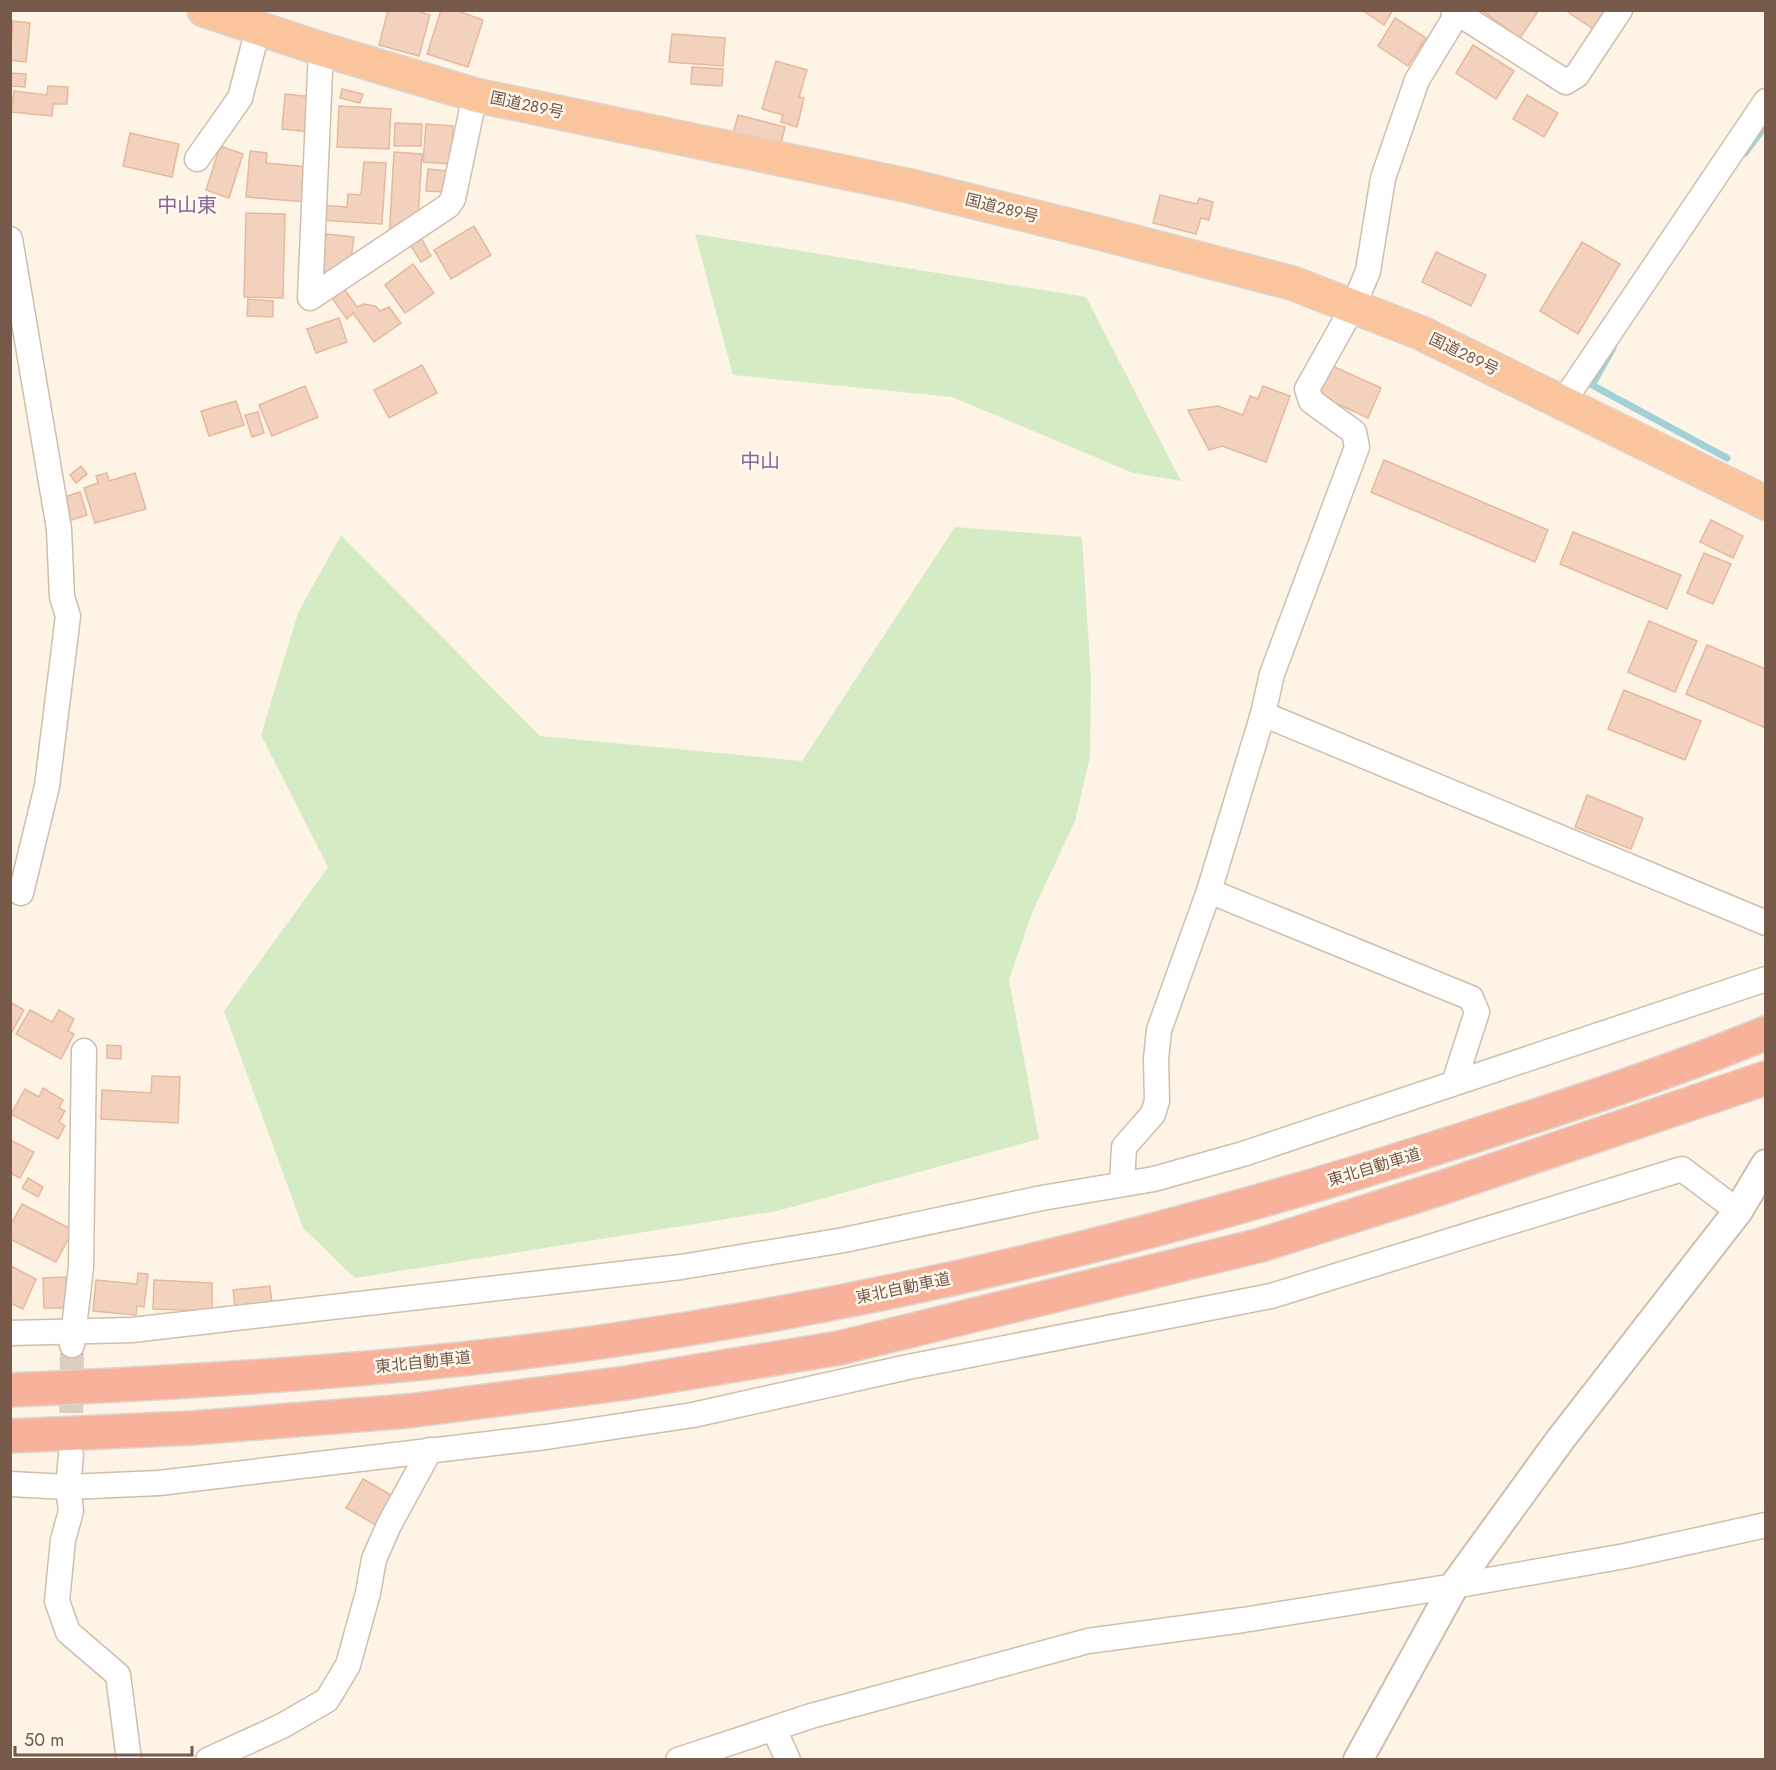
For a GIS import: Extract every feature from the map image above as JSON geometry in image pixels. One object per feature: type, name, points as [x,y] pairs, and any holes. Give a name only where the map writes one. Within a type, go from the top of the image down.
[{"type":"highway","name":"国道289号","points":[[213,12],[321,50],[475,95],[921,189],[1281,280],[1354,305],[1421,333],[1766,503]]},
{"type":"highway","name":"東北自動車道","points":[[10,1390],[189,1382],[400,1366],[615,1340],[827,1304],[1044,1257],[1245,1207],[1571,1105],[1766,1033]]},
{"type":"highway","points":[[10,1436],[192,1428],[408,1411],[626,1383],[839,1348],[1261,1245],[1442,1188],[1766,1078]]},
{"type":"street","points":[[1122,1184],[1124,1147],[1153,1114],[1157,1101],[1156,1059],[1159,1029],[1209,891],[1263,714],[1272,674],[1357,447],[1354,432],[1311,401],[1307,389],[1354,305],[1368,271],[1383,178],[1417,80],[1455,12],[1566,82],[1577,75],[1620,10]]},
{"type":"street","points":[[197,159],[240,98],[258,28]]},
{"type":"street","points":[[321,50],[310,298],[448,206],[453,199],[475,95]]},
{"type":"street","points":[[1563,402],[1766,101]]},
{"type":"street","points":[[10,239],[18,340],[59,529],[62,597],[68,616],[47,786],[21,893]]},
{"type":"street","points":[[1263,714],[1766,923]]},
{"type":"street","points":[[1209,891],[1472,998],[1477,1012],[1454,1083]]},
{"type":"street","points":[[10,1333],[72,1338],[681,1267],[844,1240],[1042,1198],[1154,1179],[1243,1154],[1766,979]]},
{"type":"street","points":[[72,1338],[81,1268],[84,1052]]},
{"type":"street","points":[[1358,1760],[1454,1586],[1560,1440],[1738,1211],[1766,1164]]},
{"type":"street","points":[[10,1484],[68,1487],[159,1483],[546,1437],[693,1415],[908,1367],[1271,1296],[1682,1169],[1738,1211]]},
{"type":"street","points":[[208,1760],[282,1726],[327,1700],[348,1665],[368,1593],[374,1559],[389,1525],[430,1450]]},
{"type":"street","points":[[71,1455],[68,1487],[71,1511],[63,1540],[57,1601],[68,1632],[118,1675],[129,1760]]},
{"type":"street","points":[[678,1760],[811,1716],[1088,1641],[1243,1620],[1454,1586],[1625,1556],[1766,1525]]},
{"type":"street","points":[[774,1729],[788,1760]]},
{"type":"green space","points":[[695,234],[1086,297],[1181,481],[1133,473],[952,397],[733,375]]},
{"type":"green space","points":[[955,527],[1082,537],[1091,679],[1090,757],[1075,821],[1032,913],[1009,980],[1039,1139],[777,1211],[355,1278],[303,1228],[224,1011],[328,867],[261,735],[298,613],[341,535],[540,736],[802,761]]},
{"type":"building","points":[[388,10],[413,10],[430,15],[419,56],[379,45]]},
{"type":"building","points":[[441,10],[455,10],[483,20],[468,67],[427,54]]},
{"type":"building","points":[[1366,10],[1393,10],[1384,25],[1365,12]]},
{"type":"building","points":[[1481,10],[1533,10],[1537,13],[1520,38]]},
{"type":"building","points":[[1565,10],[1605,10],[1593,29]]},
{"type":"building","points":[[1395,18],[1426,38],[1408,66],[1378,46]]},
{"type":"building","points":[[13,21],[30,23],[26,62],[10,60]]},
{"type":"building","points":[[672,34],[725,38],[723,66],[669,62]]},
{"type":"building","points":[[1473,45],[1514,71],[1496,99],[1456,73]]},
{"type":"building","points":[[776,61],[807,70],[799,97],[804,98],[797,127],[781,122],[783,115],[762,109]]},
{"type":"building","points":[[692,67],[723,69],[722,86],[691,84]]},
{"type":"building","points":[[10,73],[26,74],[25,87],[10,86]]},
{"type":"building","points":[[48,86],[68,87],[67,104],[53,104],[52,116],[11,112],[14,91],[47,95]]},
{"type":"building","points":[[342,89],[363,94],[360,103],[340,98]]},
{"type":"building","points":[[285,94],[314,97],[311,132],[282,129]]},
{"type":"building","points":[[1527,95],[1558,113],[1544,137],[1513,119]]},
{"type":"building","points":[[339,106],[391,109],[389,149],[337,147]]},
{"type":"building","points":[[738,115],[785,127],[780,147],[733,134]]},
{"type":"building","points":[[395,123],[422,124],[421,146],[394,146]]},
{"type":"building","points":[[426,124],[453,126],[451,164],[423,162]]},
{"type":"building","points":[[130,133],[179,144],[172,177],[123,166]]},
{"type":"building","points":[[220,146],[243,154],[229,198],[206,190]]},
{"type":"building","points":[[250,151],[267,153],[266,163],[309,167],[306,202],[246,197]]},
{"type":"building","points":[[394,152],[422,154],[418,218],[389,240]]},
{"type":"building","points":[[364,162],[386,163],[382,224],[320,220],[321,205],[347,207],[348,194],[361,195]]},
{"type":"building","points":[[428,169],[446,171],[445,192],[426,191]]},
{"type":"building","points":[[1160,195],[1197,204],[1199,198],[1213,202],[1209,220],[1201,218],[1196,234],[1153,223]]},
{"type":"building","points":[[246,213],[285,214],[283,298],[244,297]]},
{"type":"building","points":[[474,226],[491,255],[451,279],[434,250]]},
{"type":"building","points":[[326,234],[354,237],[350,266],[339,274],[322,273]]},
{"type":"building","points":[[420,236],[431,256],[421,262],[409,243]]},
{"type":"building","points":[[1582,242],[1620,264],[1578,334],[1540,311]]},
{"type":"building","points":[[1436,252],[1486,275],[1471,306],[1422,282]]},
{"type":"building","points":[[413,264],[434,293],[405,313],[385,285]]},
{"type":"building","points":[[345,290],[357,307],[364,304],[375,306],[380,311],[389,307],[401,323],[374,342],[353,313],[347,319],[332,298]]},
{"type":"building","points":[[248,299],[273,301],[273,317],[247,316]]},
{"type":"building","points":[[339,318],[347,342],[316,353],[307,329]]},
{"type":"building","points":[[422,365],[437,393],[389,418],[374,390]]},
{"type":"building","points":[[1330,365],[1381,388],[1368,418],[1316,394]]},
{"type":"building","points":[[305,386],[318,417],[272,436],[259,405]]},
{"type":"building","points":[[1263,386],[1290,396],[1266,462],[1222,446],[1209,450],[1188,410],[1218,406],[1243,415],[1250,396],[1258,399]]},
{"type":"building","points":[[236,401],[244,425],[209,436],[201,411]]},
{"type":"building","points":[[258,412],[264,433],[252,437],[245,415]]},
{"type":"building","points":[[1384,460],[1548,530],[1535,562],[1371,492]]},
{"type":"building","points":[[81,466],[87,474],[76,483],[70,475]]},
{"type":"building","points":[[107,473],[109,481],[135,473],[146,509],[95,523],[84,488],[98,483],[96,476]]},
{"type":"building","points":[[80,492],[87,515],[68,521],[61,498]]},
{"type":"building","points":[[1711,520],[1743,536],[1733,558],[1700,542]]},
{"type":"building","points":[[1573,532],[1681,575],[1667,609],[1560,564]]},
{"type":"building","points":[[1704,553],[1731,564],[1713,604],[1687,593]]},
{"type":"building","points":[[1649,621],[1697,641],[1675,692],[1628,672]]},
{"type":"building","points":[[1707,645],[1766,669],[1766,728],[1686,694]]},
{"type":"building","points":[[1624,690],[1701,721],[1685,760],[1608,729]]},
{"type":"building","points":[[1587,795],[1643,818],[1631,849],[1575,827]]},
{"type":"building","points":[[10,1002],[24,1010],[12,1032],[10,1031]]},
{"type":"building","points":[[30,1010],[52,1022],[59,1010],[74,1019],[68,1031],[74,1034],[61,1059],[16,1034]]},
{"type":"building","points":[[107,1045],[121,1046],[121,1059],[107,1058]]},
{"type":"building","points":[[152,1076],[180,1077],[178,1123],[101,1119],[102,1090],[151,1093]]},
{"type":"building","points":[[43,1088],[63,1100],[59,1108],[65,1111],[59,1122],[65,1126],[58,1139],[11,1114],[25,1089],[39,1097]]},
{"type":"building","points":[[10,1140],[34,1152],[20,1178],[10,1173]]},
{"type":"building","points":[[28,1178],[43,1187],[38,1197],[22,1188]]},
{"type":"building","points":[[22,1204],[73,1230],[56,1262],[10,1239],[10,1226]]},
{"type":"building","points":[[11,1266],[36,1279],[23,1309],[10,1303]]},
{"type":"building","points":[[138,1273],[148,1274],[144,1307],[137,1306],[136,1315],[93,1311],[96,1280],[137,1284]]},
{"type":"building","points":[[66,1277],[67,1308],[44,1308],[43,1278]]},
{"type":"building","points":[[154,1280],[212,1283],[212,1311],[153,1309]]},
{"type":"building","points":[[270,1286],[273,1310],[236,1315],[233,1290]]},
{"type":"building","points":[[363,1479],[393,1496],[376,1525],[346,1508]]},
{"type":"waterway","points":[[1745,153],[1766,125]]},
{"type":"waterway","points":[[1613,348],[1592,385],[1727,458]]},
{"type":"tunnel","points":[[71,1449],[72,1345]]},
{"type":"district","name":"中山東","points":[[187,205]]},
{"type":"district","name":"中山","points":[[760,461]]}]
